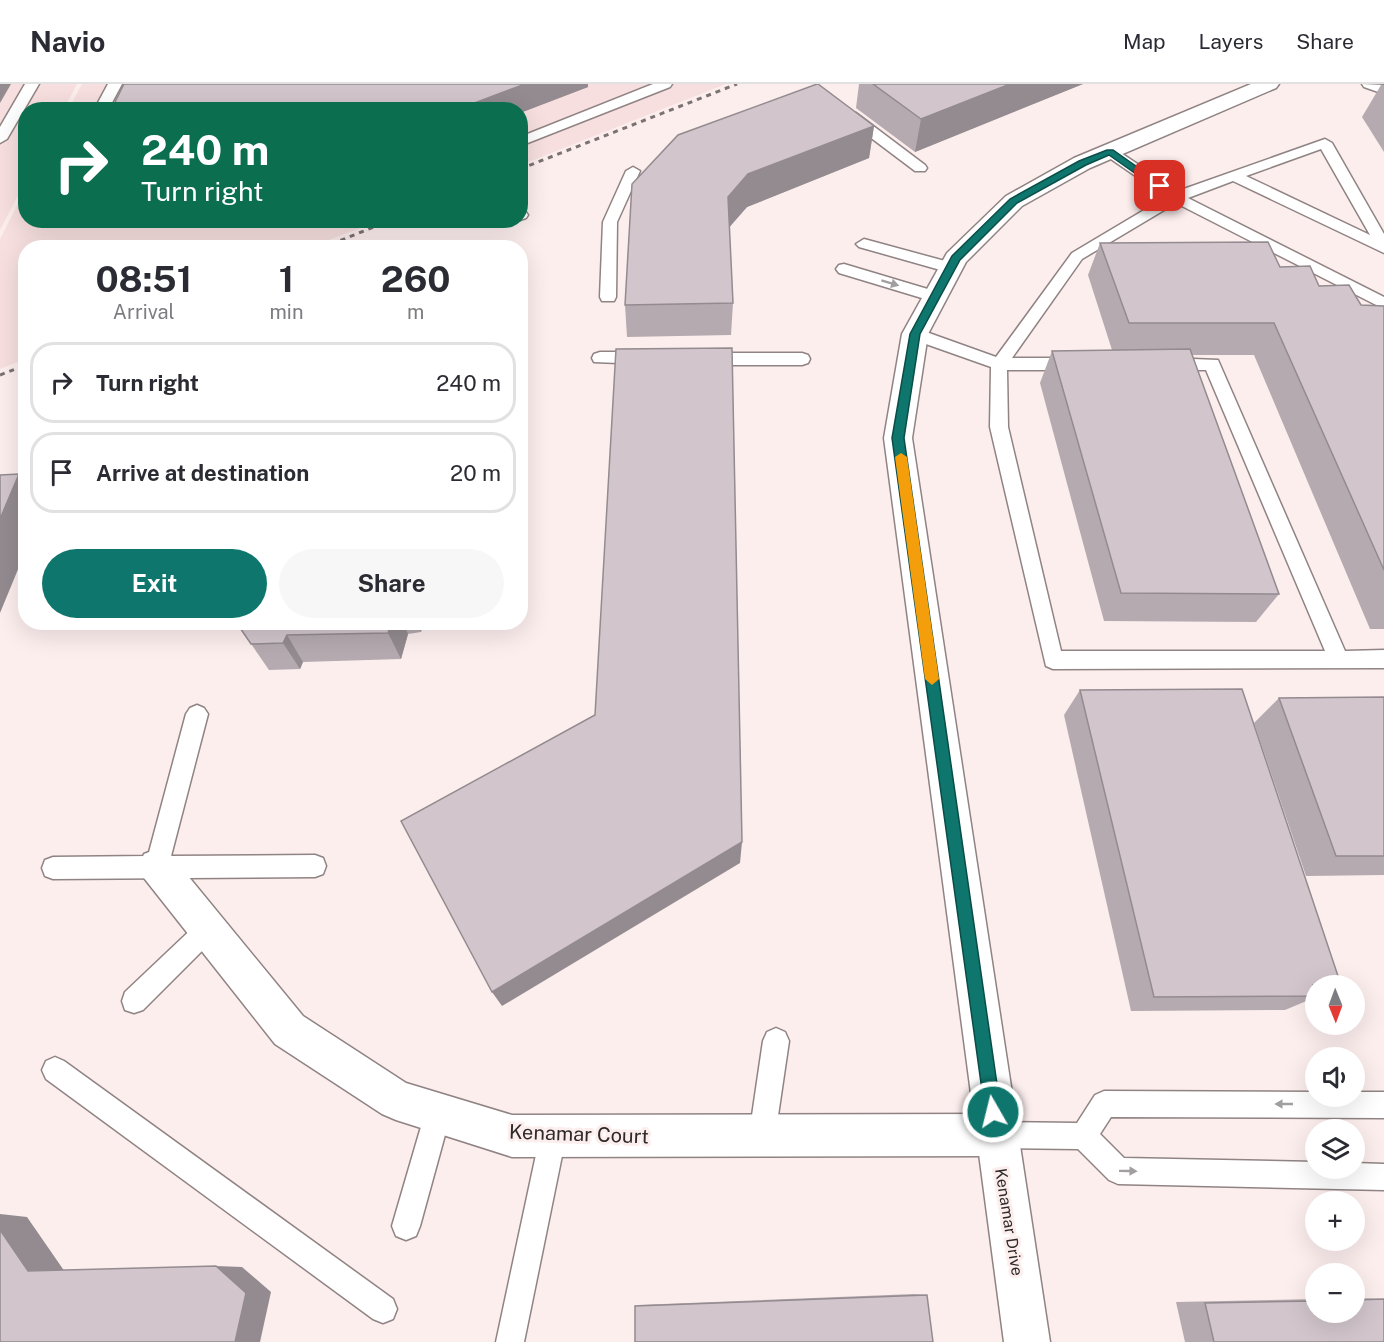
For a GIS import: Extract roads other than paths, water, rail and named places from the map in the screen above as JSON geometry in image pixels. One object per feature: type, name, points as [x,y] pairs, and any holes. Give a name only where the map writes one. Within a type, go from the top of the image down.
[{"type":"street","name":"Kenamar Drive","points":[[1028,1342],[996,1135],[898,438],[915,334],[956,258],[1014,201],[1082,163],[1269,84]]},
{"type":"street","name":"Kenamar Court","points":[[157,867],[289,1030],[396,1100],[512,1136],[996,1135]]},
{"type":"lane","points":[[22,102],[32,84]]},
{"type":"lane","points":[[105,102],[115,84]]},
{"type":"lane","points":[[619,84],[633,96]]},
{"type":"lane","points":[[528,139],[665,84]]},
{"type":"lane","points":[[1369,84],[1384,90]]},
{"type":"lane","points":[[0,139],[18,108]]},
{"type":"lane","points":[[843,111],[920,168]]},
{"type":"lane","points":[[1384,248],[1325,143],[1176,197],[1077,256],[999,364],[999,427],[1053,660],[1384,659]]},
{"type":"lane","points":[[1110,152],[1176,197],[1384,304]]},
{"type":"lane","points":[[608,297],[610,222],[633,171]]},
{"type":"lane","points":[[1234,176],[1384,248]]},
{"type":"lane","points":[[864,244],[951,268]]},
{"type":"lane","points":[[844,269],[935,297]]},
{"type":"lane","points":[[915,334],[999,364],[1094,364]]},
{"type":"lane","points":[[600,358],[659,358]]},
{"type":"lane","points":[[683,358],[802,359]]},
{"type":"lane","points":[[1153,364],[1212,364],[1339,659]]},
{"type":"lane","points":[[157,867],[197,714]]},
{"type":"lane","points":[[53,867],[315,866]]},
{"type":"lane","points":[[134,1001],[208,929]]},
{"type":"lane","points":[[762,1136],[776,1041]]},
{"type":"lane","points":[[55,1070],[383,1309]]},
{"type":"lane","points":[[1084,1137],[1104,1104],[1384,1105]]},
{"type":"lane","points":[[406,1226],[438,1113]]},
{"type":"lane","points":[[996,1135],[1084,1137],[1118,1171],[1384,1177]]},
{"type":"lane","points":[[510,1342],[553,1136]]},
{"type":"railway","points":[[528,166],[737,84]]},
{"type":"railway","points":[[342,240],[371,228]]},
{"type":"railway","points":[[0,375],[18,368]]}]
